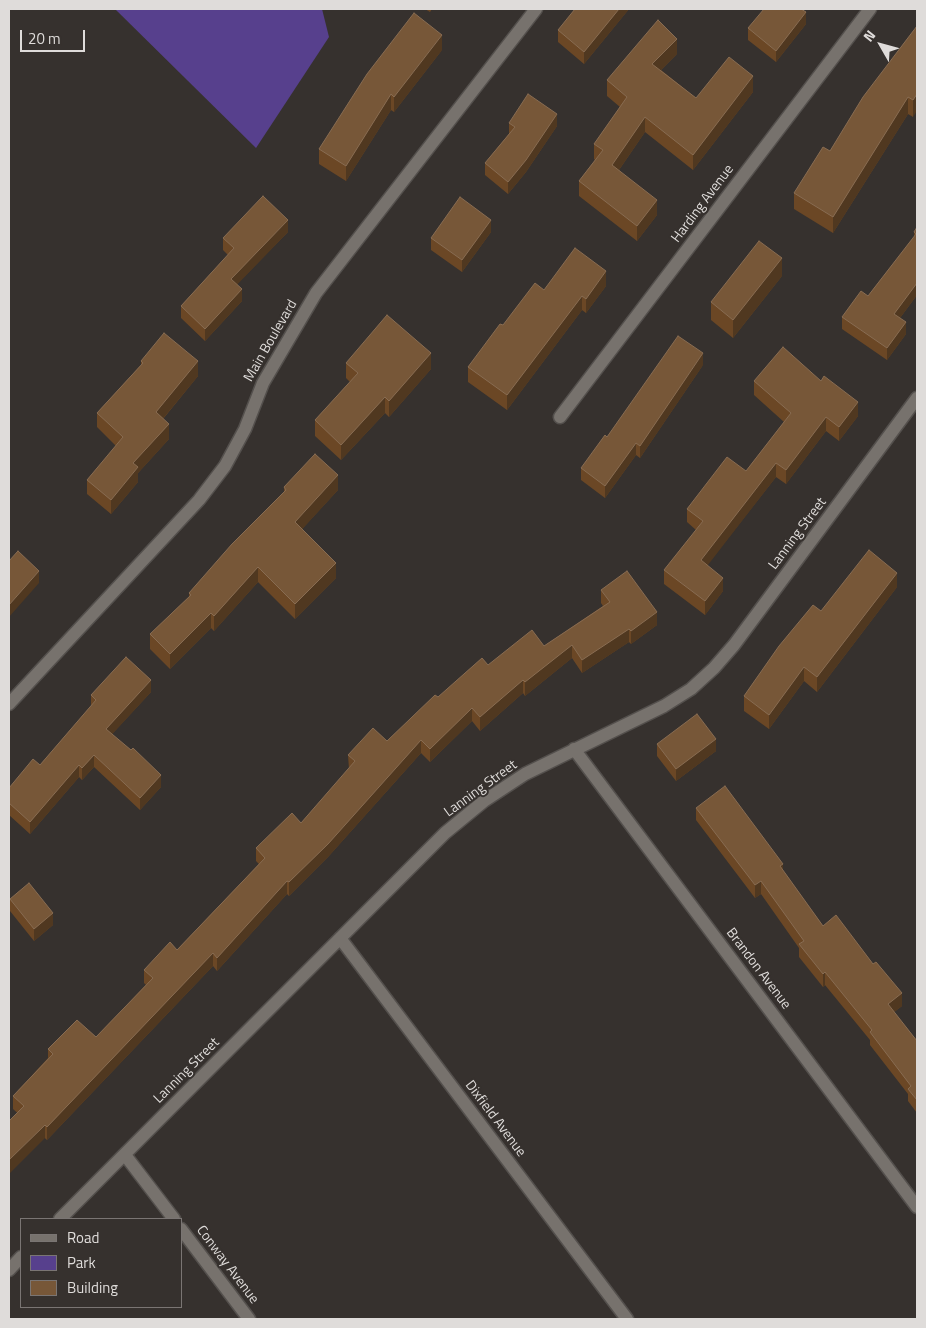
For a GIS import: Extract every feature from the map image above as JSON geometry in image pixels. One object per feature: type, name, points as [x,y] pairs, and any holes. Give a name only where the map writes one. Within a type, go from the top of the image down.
[{"type":"street","name":"Main Boulevard","points":[[9,704],[193,506],[220,473],[245,429],[263,383],[316,293],[536,9]]},
{"type":"street","name":"Harding Avenue","points":[[560,417],[870,9]]},
{"type":"street","name":"Lanning Street","points":[[61,1218],[446,832],[484,801],[525,774],[664,706],[691,689],[714,668],[734,645],[917,398]]},
{"type":"street","name":"Brandon Avenue","points":[[574,749],[917,1207]]},
{"type":"street","name":"Dixfield Avenue","points":[[340,938],[627,1319]]},
{"type":"street","points":[[126,1154],[173,1218]]},
{"type":"street","name":"Conway Avenue","points":[[182,1230],[249,1319]]},
{"type":"street","points":[[9,1270],[20,1258]]},
{"type":"green space","points":[[115,9],[322,9],[329,37],[256,148]]},
{"type":"building","points":[[575,9],[619,9],[584,52],[558,30]]},
{"type":"building","points":[[764,9],[801,9],[806,12],[776,51],[748,28]]},
{"type":"building","points":[[414,13],[442,35],[394,97],[391,94],[346,166],[319,149],[367,74]]},
{"type":"building","points":[[658,20],[677,39],[652,64],[696,98],[729,57],[753,76],[693,155],[645,117],[612,165],[657,200],[637,226],[579,181],[603,150],[594,144],[627,97],[607,80]]},
{"type":"building","points":[[917,26],[917,94],[913,100],[908,97],[833,217],[794,193],[823,147],[830,151],[863,97]]},
{"type":"building","points":[[528,94],[557,114],[526,160],[508,182],[485,163],[515,127],[509,123]]},
{"type":"building","points":[[263,196],[288,220],[231,279],[242,289],[205,329],[181,306],[234,248],[223,238]]},
{"type":"building","points":[[460,197],[491,220],[462,260],[431,238]]},
{"type":"building","points":[[917,227],[917,283],[894,314],[906,322],[887,348],[842,317],[861,291],[868,296],[916,234],[914,232]]},
{"type":"building","points":[[759,241],[782,258],[733,320],[711,302]]},
{"type":"building","points":[[575,248],[606,271],[586,299],[582,296],[507,395],[468,367],[500,324],[503,325],[535,283],[544,290]]},
{"type":"building","points":[[387,315],[431,353],[389,401],[385,397],[341,445],[315,420],[358,373],[346,363]]},
{"type":"building","points":[[164,333],[198,361],[156,412],[169,424],[133,463],[138,467],[111,500],[87,480],[123,437],[97,413],[143,363],[141,361]]},
{"type":"building","points":[[678,336],[703,353],[640,446],[636,443],[605,486],[581,468],[605,435],[607,437]]},
{"type":"building","points":[[783,347],[821,381],[824,376],[858,402],[839,427],[826,417],[786,470],[776,463],[701,560],[723,578],[705,601],[664,570],[703,521],[687,509],[727,457],[746,471],[791,413],[754,381]]},
{"type":"building","points":[[315,454],[338,475],[295,522],[336,563],[295,604],[258,567],[214,616],[211,613],[170,654],[150,634],[191,595],[189,593],[232,544],[286,490],[284,487]]},
{"type":"building","points":[[869,550],[897,573],[817,677],[804,667],[769,715],[744,696],[779,646],[813,605],[821,611]]},
{"type":"building","points":[[18,551],[39,571],[9,605],[9,561]]},
{"type":"building","points":[[627,571],[657,612],[631,631],[629,629],[582,660],[572,645],[525,682],[523,680],[480,717],[472,708],[430,749],[421,740],[328,844],[289,882],[287,881],[217,958],[213,953],[47,1127],[45,1125],[9,1160],[9,1121],[24,1106],[13,1096],[53,1054],[48,1049],[77,1020],[96,1037],[153,978],[144,970],[170,942],[177,950],[265,858],[256,848],[292,813],[301,823],[355,761],[348,755],[373,728],[387,741],[435,695],[438,697],[482,658],[488,665],[532,630],[544,646],[610,602],[601,590]]},
{"type":"building","points":[[126,657],[151,680],[106,729],[131,750],[133,748],[161,775],[140,798],[94,755],[82,768],[79,765],[30,822],[9,803],[9,788],[33,759],[40,765],[96,700],[91,695]]},
{"type":"building","points":[[697,714],[716,739],[676,769],[657,744]]},
{"type":"building","points":[[725,786],[783,864],[780,866],[823,926],[836,915],[873,964],[876,962],[902,993],[888,1004],[917,1041],[917,1100],[908,1089],[911,1086],[870,1032],[872,1030],[825,972],[823,974],[799,944],[804,941],[761,881],[755,885],[696,808]]},
{"type":"building","points":[[29,883],[53,913],[34,929],[10,899]]}]
